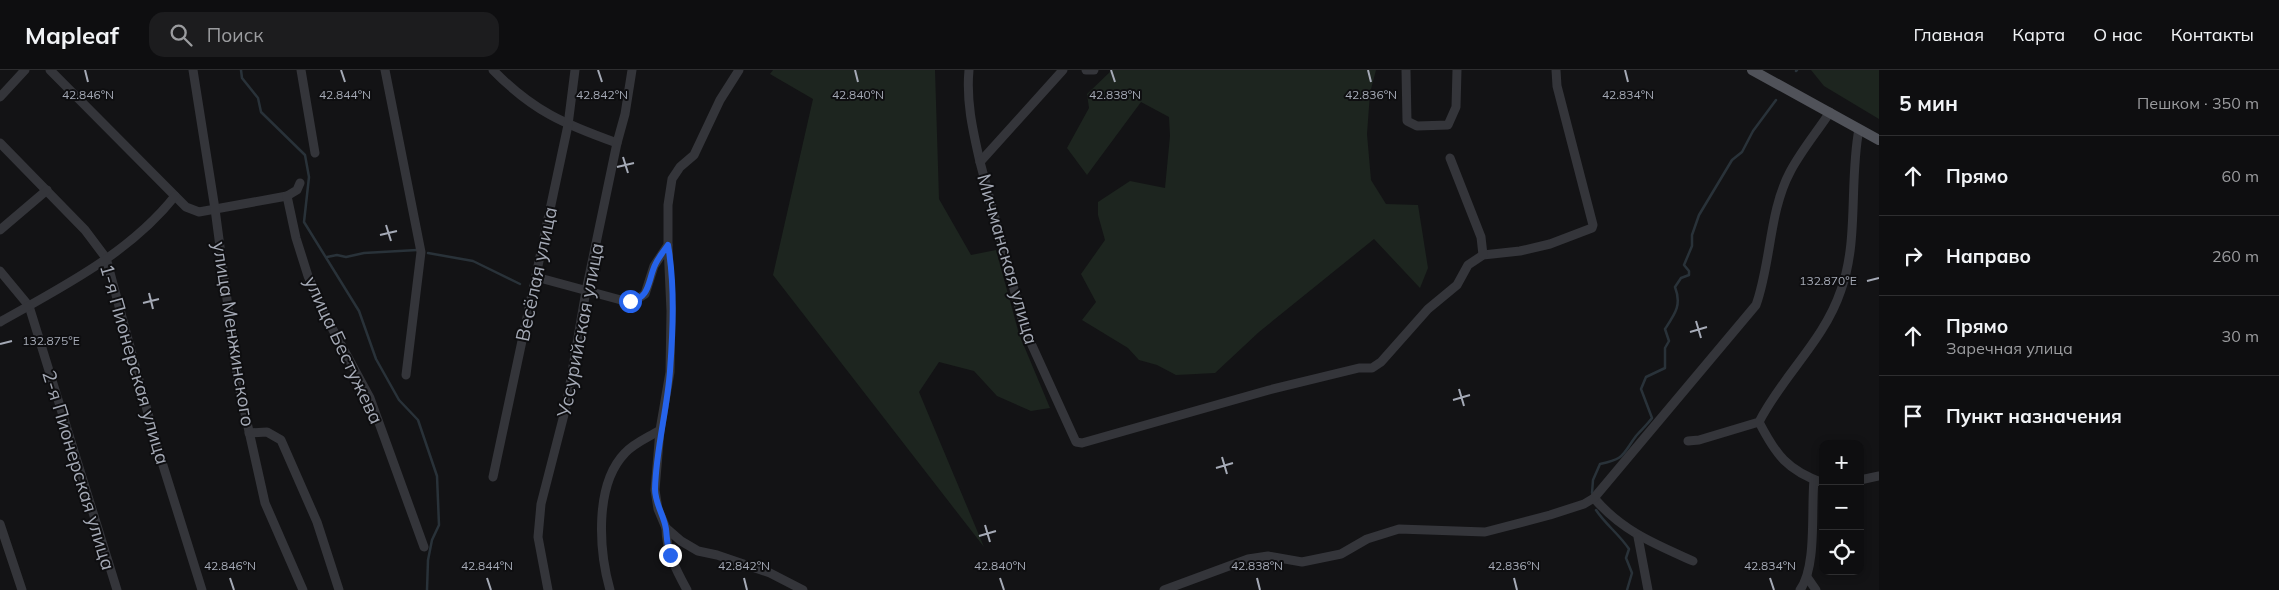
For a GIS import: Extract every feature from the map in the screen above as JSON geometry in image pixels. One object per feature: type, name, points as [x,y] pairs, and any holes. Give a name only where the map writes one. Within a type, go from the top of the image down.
[{"type":"main road","points":[[1752,70],[1879,140]]},
{"type":"street","points":[[0,97],[25,70]]},
{"type":"street","points":[[50,70],[186,207],[199,212],[287,196],[297,190],[300,183]]},
{"type":"street","name":"улица Менжинского","points":[[193,70],[215,209],[238,382],[265,503],[303,590]]},
{"type":"street","points":[[300,70],[315,153]]},
{"type":"street","points":[[385,70],[421,252],[406,375]]},
{"type":"street","points":[[494,70],[527,101],[568,125],[617,143]]},
{"type":"street","name":"Весёлая улица","points":[[494,477],[568,125],[575,70]]},
{"type":"street","name":"Уссурийская улица","points":[[548,590],[538,537],[541,504],[566,407],[586,292],[617,143],[626,114],[632,70]]},
{"type":"street","points":[[687,590],[670,555],[666,541],[666,528],[658,509],[655,490],[660,430],[670,372],[672,311],[668,245],[668,205],[672,179],[680,167],[694,155],[720,100],[739,70]]},
{"type":"street","points":[[969,70],[967,86],[970,118],[980,162]]},
{"type":"street","name":"Мичманская улица","points":[[1063,70],[980,162],[1025,330],[1076,442],[1082,442],[1269,390],[1359,368],[1372,368],[1378,365],[1428,310],[1456,285],[1468,265],[1483,255]]},
{"type":"street","points":[[1086,70],[1094,70]]},
{"type":"street","points":[[1406,70],[1407,122],[1417,126],[1448,125],[1456,107],[1457,70]]},
{"type":"street","points":[[1450,158],[1481,237],[1483,255],[1520,251],[1550,244],[1592,228],[1593,225],[1557,86],[1556,70]]},
{"type":"street","points":[[1164,590],[1248,559],[1268,556],[1302,562],[1341,554],[1367,539],[1399,529],[1485,532],[1550,515],[1584,504],[1594,498],[1756,305],[1763,285],[1780,197],[1790,173],[1830,112]]},
{"type":"street","points":[[1688,441],[1699,440],[1759,422],[1782,383],[1826,325],[1842,289],[1850,246],[1855,151],[1860,129]]},
{"type":"street","name":"1-я Пионерская улица","points":[[0,143],[85,230],[106,258],[156,443],[202,590]]},
{"type":"street","points":[[0,230],[47,190]]},
{"type":"street","points":[[0,322],[124,247],[159,215],[175,196]]},
{"type":"street","name":"улица Бестужева","points":[[287,196],[296,238],[308,276],[326,316],[370,398],[424,547]]},
{"type":"street","points":[[536,277],[621,300],[641,298],[646,294],[658,260],[668,245]]},
{"type":"street","name":"2-я Пионерская улица","points":[[0,272],[29,306],[117,590]]},
{"type":"street","points":[[1759,422],[1780,458],[1794,471],[1819,482],[1807,577],[1800,590]]},
{"type":"street","points":[[610,590],[600,522],[608,482],[624,454],[660,430]]},
{"type":"street","points":[[250,433],[267,432],[280,440],[317,522],[339,590]]},
{"type":"street","points":[[1864,479],[1879,476]]},
{"type":"street","points":[[1594,498],[1604,510],[1638,537],[1693,561]]},
{"type":"street","points":[[0,524],[22,590]]},
{"type":"street","points":[[666,528],[681,541],[698,551],[717,555],[770,573],[803,590]]},
{"type":"street","points":[[1638,537],[1648,590]]},
{"type":"street","points":[[1807,577],[1816,590]]},
{"type":"shaded area","points":[[773,70],[935,70],[939,199],[971,255],[996,250],[1019,334],[1050,408],[1031,411],[997,396],[974,371],[939,362],[919,392],[984,547],[773,275],[813,99],[770,74]]},
{"type":"shaded area","points":[[1112,70],[1376,70],[1370,93],[1367,134],[1371,180],[1386,204],[1418,205],[1428,268],[1420,288],[1374,239],[1259,332],[1215,373],[1176,375],[1157,365],[1139,360],[1128,348],[1082,320],[1096,302],[1081,274],[1105,240],[1098,215],[1098,202],[1130,181],[1165,188],[1170,136],[1169,117],[1141,102],[1087,175],[1067,148],[1089,108],[1087,94]]},
{"type":"shaded area","points":[[1811,70],[1879,70],[1879,119],[1824,86]]},
{"type":"waterway","points":[[241,70],[242,78],[258,98],[261,112],[305,155],[309,177],[304,222],[359,311],[376,359],[399,400],[418,420],[437,476],[439,525],[432,540],[428,560],[427,590]]},
{"type":"waterway","points":[[1592,493],[1593,480],[1600,464],[1619,458],[1652,418],[1641,389],[1646,377],[1665,368],[1665,348],[1669,341],[1665,329],[1678,304],[1675,287],[1681,278],[1689,275],[1689,271],[1684,265],[1692,246],[1692,235],[1699,215],[1732,160],[1742,152],[1753,131],[1776,100]]},
{"type":"waterway","points":[[327,257],[417,250]]},
{"type":"waterway","points":[[428,253],[473,261],[520,284]]},
{"type":"waterway","points":[[1596,510],[1629,549],[1626,558],[1632,573],[1627,590]]},
{"type":"route","points":[[630,301],[641,298],[646,294],[654,266],[668,245],[671,262],[672,311],[670,372],[660,430],[655,490],[658,509],[666,528],[666,541],[670,555]]}]
